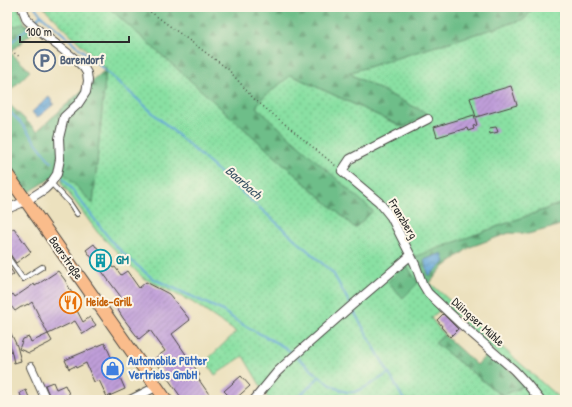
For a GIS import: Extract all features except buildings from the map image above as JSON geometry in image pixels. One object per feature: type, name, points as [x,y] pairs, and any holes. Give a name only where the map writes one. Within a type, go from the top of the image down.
[{"type":"main road","name":"Baarstraße","points":[[7,174],[166,400]]},
{"type":"street","points":[[7,209],[26,201],[45,189],[57,174],[60,159],[59,138],[64,117],[78,104],[86,92],[88,81],[87,73],[84,68],[27,20],[22,7]]},
{"type":"street","points":[[342,171],[350,159],[428,119]]},
{"type":"street","name":"Franzberg","points":[[254,400],[277,372],[296,354],[410,256],[391,218],[379,202],[342,171]]},
{"type":"street","name":"Düingser Mühle","points":[[410,256],[422,283],[428,292],[461,324],[514,370],[540,400]]},
{"type":"street","points":[[31,367],[46,400]]},
{"type":"street","points":[[130,400],[156,387]]},
{"type":"lane","points":[[51,183],[77,214]]},
{"type":"lane","points":[[7,256],[23,279],[42,266]]},
{"type":"path","points":[[144,7],[228,69],[253,98],[342,171]]},
{"type":"path","points":[[7,53],[13,52],[20,57]]},
{"type":"green space","points":[[7,7],[18,7],[25,23],[16,26],[7,25]]},
{"type":"green space","points":[[44,7],[108,7],[355,228],[256,107],[260,100],[291,75],[403,127],[428,114],[348,73],[524,19],[534,7],[565,7],[565,202],[414,257],[399,234],[441,309],[431,318],[444,335],[435,343],[502,396],[527,384],[540,400],[269,400],[243,356],[215,375],[206,361],[236,332],[192,302],[143,278],[98,233],[62,184],[62,170],[93,203],[106,69]]},
{"type":"green space","points":[[108,7],[534,7],[525,19],[348,73],[428,114],[403,127],[291,75],[260,100],[256,107],[373,211],[355,228]]},
{"type":"green space","points":[[25,23],[34,31],[10,52],[30,71],[7,94],[7,25],[16,26]]},
{"type":"green space","points":[[106,69],[93,204],[62,171],[28,193],[7,169],[7,102],[37,131]]},
{"type":"green space","points":[[565,202],[565,223],[528,234],[509,233],[470,247],[441,269],[430,283],[429,290],[414,257]]},
{"type":"green space","points":[[406,264],[418,283],[403,298],[388,282]]},
{"type":"green space","points":[[430,283],[560,400],[543,400],[429,290]]},
{"type":"green space","points":[[444,335],[477,365],[490,351],[525,385],[502,396],[435,343]]},
{"type":"water","points":[[49,97],[54,104],[37,118],[32,112]]},
{"type":"water","points":[[442,253],[445,262],[429,276],[424,260]]},
{"type":"waterway","name":"Baarbach","points":[[35,7],[41,15],[333,273],[350,304]]},
{"type":"waterway","name":"Baarbach","points":[[36,20],[41,15]]},
{"type":"waterway","points":[[7,46],[30,26]]},
{"type":"waterway","points":[[7,109],[21,123],[51,162]]},
{"type":"waterway","points":[[63,178],[112,242],[152,278],[221,310],[240,323],[286,348],[293,354]]},
{"type":"waterway","name":"Baarbach","points":[[352,308],[404,400]]},
{"type":"waterway","points":[[297,357],[324,380],[346,392],[361,390],[389,373]]},
{"type":"waterway","points":[[296,400],[320,376]]},
{"type":"place","name":"Barendorf","points":[[44,60]]},
{"type":"place","name":"GM","points":[[100,260]]},
{"type":"place","name":"Heide-Grill","points":[[70,302]]},
{"type":"place","name":"Automobile Pütter Vertriebs GmbH","points":[[113,368]]}]
